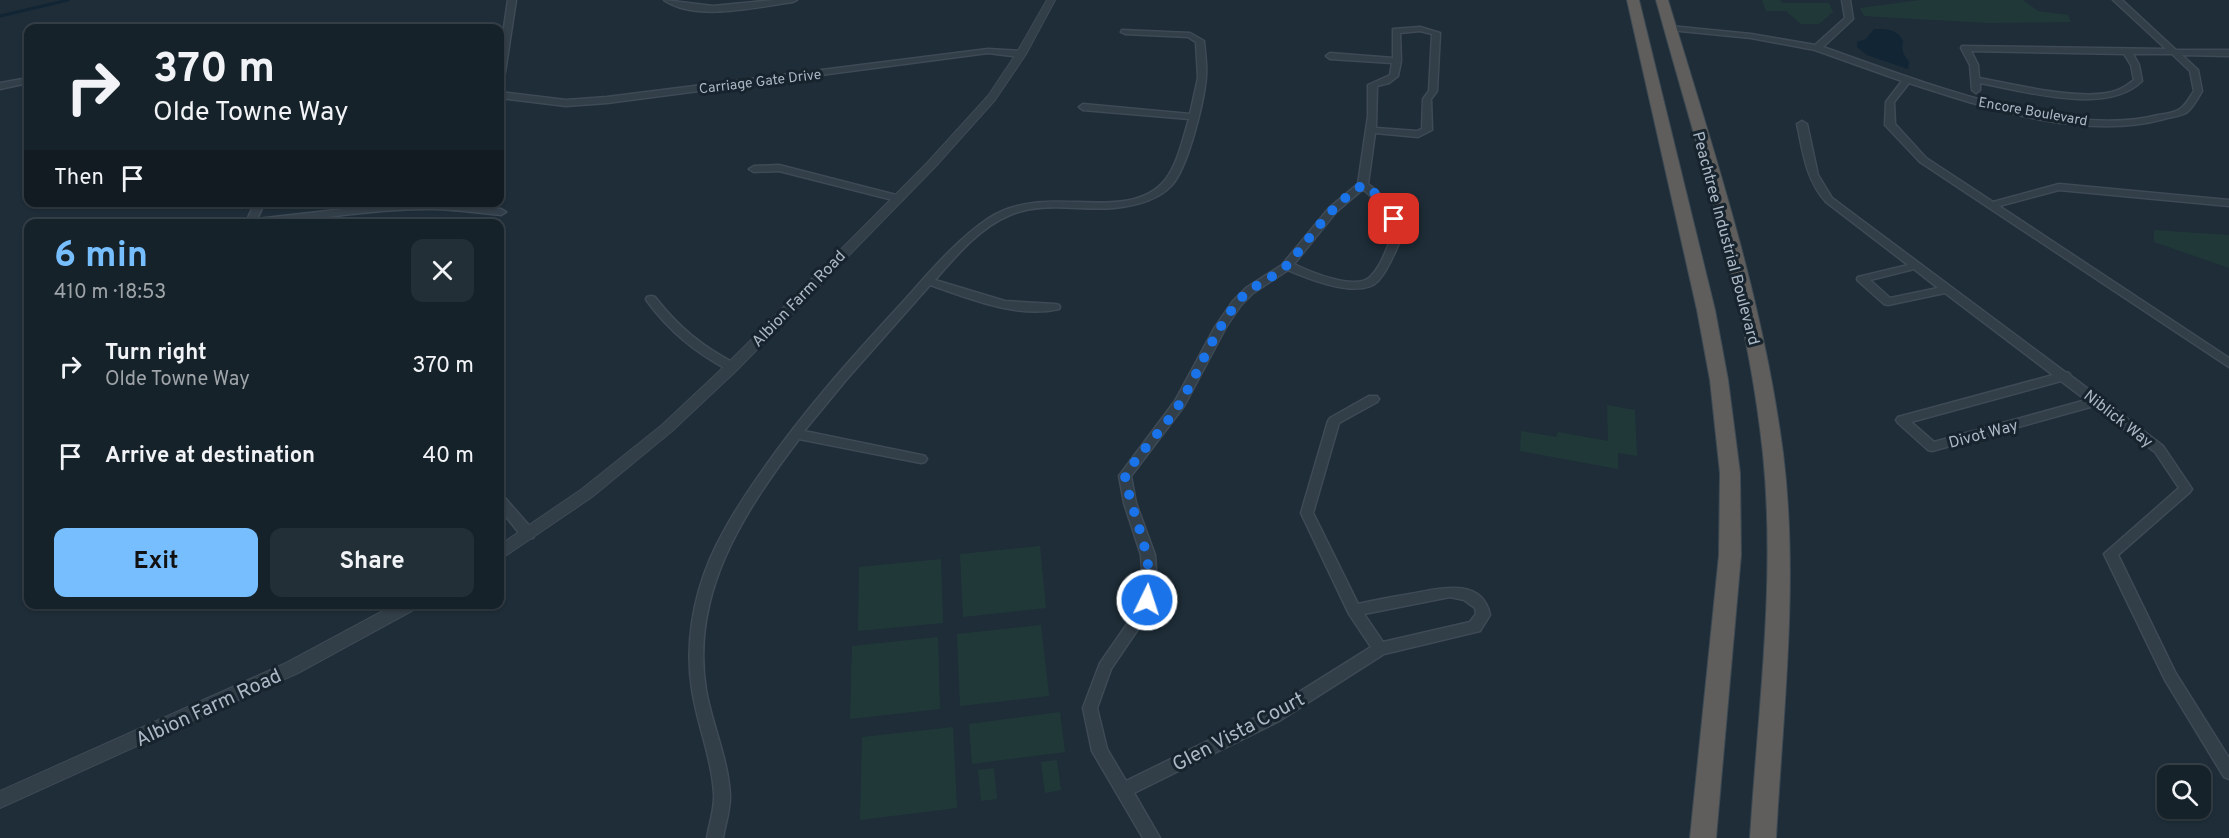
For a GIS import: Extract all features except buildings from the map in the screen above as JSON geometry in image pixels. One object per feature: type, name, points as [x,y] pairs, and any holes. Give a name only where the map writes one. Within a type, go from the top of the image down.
[{"type":"highway","name":"Peachtree Industrial Boulevard","points":[[1633,0],[1706,310],[1719,380],[1730,473],[1730,555],[1702,838]]},
{"type":"highway","name":"Peachtree Industrial Boulevard","points":[[1662,0],[1747,301],[1769,422],[1779,555],[1775,664],[1762,838]]},
{"type":"street","points":[[504,53],[512,0]]},
{"type":"street","points":[[668,0],[680,6],[700,8],[793,0]]},
{"type":"street","name":"Albion Farm Road","points":[[504,549],[587,494],[667,428],[732,367],[931,165],[992,98],[1021,54],[1051,0]]},
{"type":"street","points":[[1817,48],[1849,20],[1846,0]]},
{"type":"street","name":"Encore Boulevard","points":[[1670,28],[1751,36],[1817,48],[1976,101],[2034,114],[2094,122],[2142,123],[2184,111],[2198,91],[2193,70],[2117,0]]},
{"type":"street","points":[[1363,185],[1370,130],[1375,93],[1372,85],[1394,76],[1397,61],[1396,31],[1436,33],[1433,91],[1427,99],[1426,130],[1418,134],[1370,130]]},
{"type":"street","points":[[715,838],[722,797],[697,672],[697,627],[711,571],[734,525],[797,434],[862,353],[979,229],[1007,212],[1035,205],[1107,206],[1132,202],[1153,195],[1168,184],[1180,164],[1202,78],[1200,41],[1190,35],[1125,32]]},
{"type":"street","points":[[2127,51],[2135,65],[2138,81],[2118,93],[2053,93],[1976,85],[1974,65],[1965,48],[2127,51],[2229,53]]},
{"type":"street","name":"Carriage Gate Drive","points":[[504,95],[566,103],[607,100],[988,51],[1021,54]]},
{"type":"street","points":[[1330,56],[1397,61]]},
{"type":"street","points":[[1908,79],[1890,102],[1890,125],[1923,160],[2229,363]]},
{"type":"street","points":[[0,86],[24,82]]},
{"type":"street","points":[[1083,107],[1192,117]]},
{"type":"street","name":"Niblick Way","points":[[1802,124],[1810,162],[1822,193],[1915,266],[2065,376],[2159,449],[2186,489],[2111,555],[2170,676],[2229,772]]},
{"type":"street","points":[[754,169],[779,168],[897,198]]},
{"type":"street","points":[[1152,838],[1100,751],[1090,708],[1105,667],[1142,613],[1150,584],[1148,555],[1130,503],[1125,476],[1137,456],[1164,428],[1175,411],[1237,302],[1257,284],[1287,265],[1346,195],[1363,185]]},
{"type":"street","points":[[1287,265],[1316,277],[1359,286],[1370,283],[1376,277],[1398,235],[1394,219],[1383,199],[1363,185]]},
{"type":"street","points":[[1992,205],[2059,187],[2229,203]]},
{"type":"street","points":[[283,219],[415,207]]},
{"type":"street","points":[[443,207],[501,212]]},
{"type":"street","points":[[1915,266],[1862,279],[1888,302],[1947,290]]},
{"type":"street","points":[[928,281],[995,304],[1023,308],[1055,308]]},
{"type":"street","points":[[651,299],[666,320],[688,342],[732,367]]},
{"type":"street","name":"Divot Way","points":[[2065,376],[1902,420],[1932,447],[2097,401]]},
{"type":"street","points":[[1373,399],[1334,421],[1307,513],[1354,610],[1380,649]]},
{"type":"street","points":[[797,434],[921,459]]},
{"type":"street","points":[[504,506],[528,534]]},
{"type":"street","name":"Glen Vista Court","points":[[1124,790],[1274,716],[1380,649],[1475,627],[1483,615],[1481,605],[1468,595],[1450,592],[1354,610]]},
{"type":"street","name":"Albion Farm Road","points":[[0,800],[292,668],[402,609]]},
{"type":"green space","points":[[1762,0],[1780,0],[1782,3],[1829,3],[1833,12],[1819,24],[1801,24],[1786,11],[1766,11]]},
{"type":"green space","points":[[1920,0],[2023,0],[2038,11],[2068,15],[2071,22],[1988,23],[1864,16],[1860,8]]},
{"type":"green space","points":[[2154,230],[2229,235],[2229,268],[2154,242]]},
{"type":"green space","points":[[1607,405],[1635,410],[1637,456],[1618,453],[1618,469],[1520,451],[1521,431],[1556,437],[1558,432],[1608,441]]},
{"type":"green space","points":[[1040,546],[1046,608],[963,617],[960,554]]},
{"type":"green space","points":[[941,559],[943,623],[858,631],[859,567]]},
{"type":"green space","points":[[1041,625],[1049,696],[960,706],[957,634]]},
{"type":"green space","points":[[938,637],[940,709],[850,719],[852,646]]},
{"type":"green space","points":[[1060,712],[1065,752],[972,764],[969,724]]},
{"type":"green space","points":[[953,727],[957,808],[860,820],[862,737]]},
{"type":"green space","points":[[1057,760],[1061,790],[1045,793],[1041,762]]},
{"type":"green space","points":[[994,768],[997,799],[981,801],[978,770]]},
{"type":"water","points":[[1874,29],[1891,30],[1901,37],[1903,52],[1909,62],[1908,69],[1867,55],[1857,47],[1857,42],[1866,39]]},
{"type":"waterway","points":[[0,16],[68,0]]},
{"type":"route","points":[[1147,600],[1150,584],[1148,555],[1130,503],[1125,476],[1137,456],[1164,428],[1181,402],[1237,302],[1257,284],[1289,264],[1346,195],[1363,185],[1383,199],[1394,219]]}]
